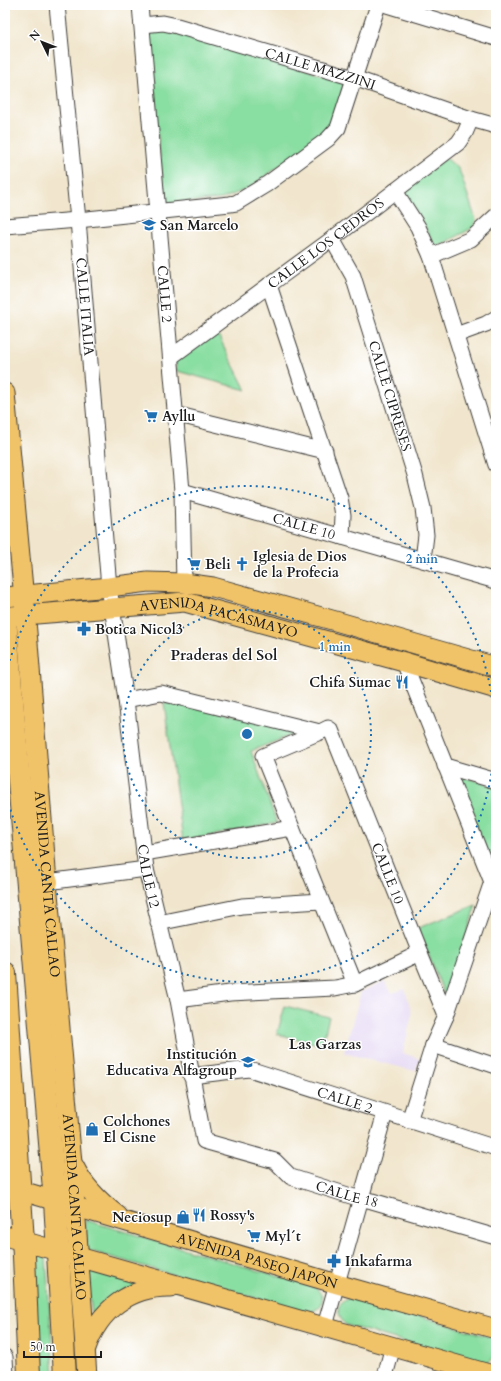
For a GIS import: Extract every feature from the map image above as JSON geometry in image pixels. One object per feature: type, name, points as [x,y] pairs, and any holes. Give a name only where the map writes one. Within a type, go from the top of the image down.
[{"type":"highway","name":"AVENIDA CANTA CALLAO","points":[[12,617],[26,854],[65,1204],[58,1263],[64,1376]]},
{"type":"highway","points":[[26,854],[47,882]]},
{"type":"highway","points":[[5,973],[10,1189],[17,1244],[25,1284],[27,1372]]},
{"type":"main road","name":"AVENIDA CANTA CALLAO","points":[[5,393],[14,597],[12,617],[47,882],[72,1163],[65,1204],[78,1256],[86,1376]]},
{"type":"main road","name":"AVENIDA PACASMAYO","points":[[14,597],[148,582],[184,583],[213,587],[496,667]]},
{"type":"main road","points":[[51,593],[57,597],[59,604],[54,613]]},
{"type":"main road","name":"AVENIDA PACASMAYO","points":[[12,617],[186,602],[496,689]]},
{"type":"main road","points":[[72,1163],[81,1180],[92,1194],[123,1221]]},
{"type":"main road","name":"AVENIDA PASEO JAPÓN","points":[[10,1189],[496,1329]]},
{"type":"main road","points":[[17,1244],[58,1263],[78,1256],[496,1376]]},
{"type":"main road","points":[[85,1351],[96,1325],[115,1304],[131,1295],[149,1289],[186,1287]]},
{"type":"street","name":"CALLE ITALIA","points":[[57,5],[78,220],[109,587],[113,608]]},
{"type":"street","name":"CALLE 2","points":[[140,5],[182,491],[184,583]]},
{"type":"street","points":[[5,226],[78,220],[236,203],[267,184],[328,139],[338,128],[378,5]]},
{"type":"street","points":[[387,5],[496,38]]},
{"type":"street","name":"CALLE MAZZINI","points":[[142,25],[163,24],[177,26],[354,78],[470,119],[496,126]]},
{"type":"street","name":"CALLE LOS CEDROS","points":[[171,357],[332,239],[458,143],[465,132],[470,119]]},
{"type":"street","points":[[395,191],[418,227],[431,256],[496,464]]},
{"type":"street","points":[[431,256],[471,239],[496,216]]},
{"type":"street","name":"CALLE CIPRESES","points":[[332,239],[353,276],[415,475],[424,514],[426,535],[423,560]]},
{"type":"street","points":[[269,285],[340,498],[343,515],[342,537]]},
{"type":"street","points":[[456,335],[486,324],[496,318]]},
{"type":"street","points":[[175,414],[325,451]]},
{"type":"street","name":"CALLE 10","points":[[182,491],[423,560],[496,578]]},
{"type":"street","name":"CALLE 12","points":[[113,608],[126,700],[146,869],[178,1000],[204,1141]]},
{"type":"street","points":[[404,662],[445,766],[494,876],[446,1016],[433,1045],[409,1121]]},
{"type":"street","points":[[126,700],[161,693],[326,731]]},
{"type":"street","points":[[326,731],[263,756],[354,984]]},
{"type":"street","name":"CALLE 10","points":[[326,731],[446,1016]]},
{"type":"street","points":[[445,766],[496,781]]},
{"type":"street","points":[[144,853],[292,828]]},
{"type":"street","points":[[47,882],[146,869]]},
{"type":"street","points":[[158,923],[242,906],[321,901]]},
{"type":"street","points":[[178,1000],[230,993],[335,988],[354,984],[420,953]]},
{"type":"street","points":[[433,1045],[496,1066]]},
{"type":"street","name":"CALLE 2","points":[[191,1076],[249,1069],[496,1148]]},
{"type":"street","points":[[326,1326],[385,1112]]},
{"type":"street","name":"CALLE 18","points":[[204,1141],[275,1161],[291,1177],[496,1237]]},
{"type":"street","points":[[385,1376],[394,1346]]},
{"type":"street","points":[[5,1357],[6,1376]]},
{"type":"shaded area","points":[[385,981],[392,993],[405,989],[412,1014],[403,1053],[420,1059],[415,1071],[344,1053],[361,992]]},
{"type":"green space","points":[[166,29],[345,82],[334,119],[318,138],[249,188],[222,199],[165,204],[147,30]]},
{"type":"green space","points":[[446,158],[459,169],[476,220],[474,227],[436,248],[419,216],[402,192]]},
{"type":"green space","points":[[216,331],[246,390],[177,371],[175,360]]},
{"type":"green space","points":[[164,703],[183,703],[301,731],[251,751],[277,823],[183,841]]},
{"type":"green space","points":[[457,775],[496,787],[496,851],[492,867]]},
{"type":"green space","points":[[476,905],[446,999],[418,928]]},
{"type":"green space","points":[[285,1006],[329,1017],[322,1045],[277,1034]]},
{"type":"green space","points":[[85,1220],[315,1287],[319,1291],[322,1304],[316,1310],[305,1312],[87,1250]]},
{"type":"green space","points":[[31,1252],[46,1257],[54,1376],[39,1376]]},
{"type":"green space","points":[[85,1264],[152,1285],[93,1320]]},
{"type":"green space","points":[[355,1297],[490,1337],[496,1346],[495,1357],[489,1362],[481,1363],[346,1325],[340,1315],[339,1307],[345,1300]]},
{"type":"place","name":"San Marcelo","points":[[149,225]]},
{"type":"place","name":"Ayllu","points":[[151,416]]},
{"type":"place","name":"Beli","points":[[194,564]]},
{"type":"place","name":"Iglesia de Dios de la Profecia","points":[[242,564]]},
{"type":"place","name":"Botica Nicol3","points":[[84,629]]},
{"type":"place","name":"Chifa Sumac","points":[[402,682]]},
{"type":"place","name":"Institución Educativa Alfagroup","points":[[248,1062]]},
{"type":"place","name":"Colchones El Cisne","points":[[92,1129]]},
{"type":"place","name":"Rossy's","points":[[199,1215]]},
{"type":"place","name":"Neciosup","points":[[183,1217]]},
{"type":"place","name":"Myl´t","points":[[254,1236]]},
{"type":"place","name":"Inkafarma","points":[[334,1261]]},
{"type":"district","name":"Praderas del Sol","points":[[224,655]]},
{"type":"district","name":"Las Garzas","points":[[325,1044]]}]
